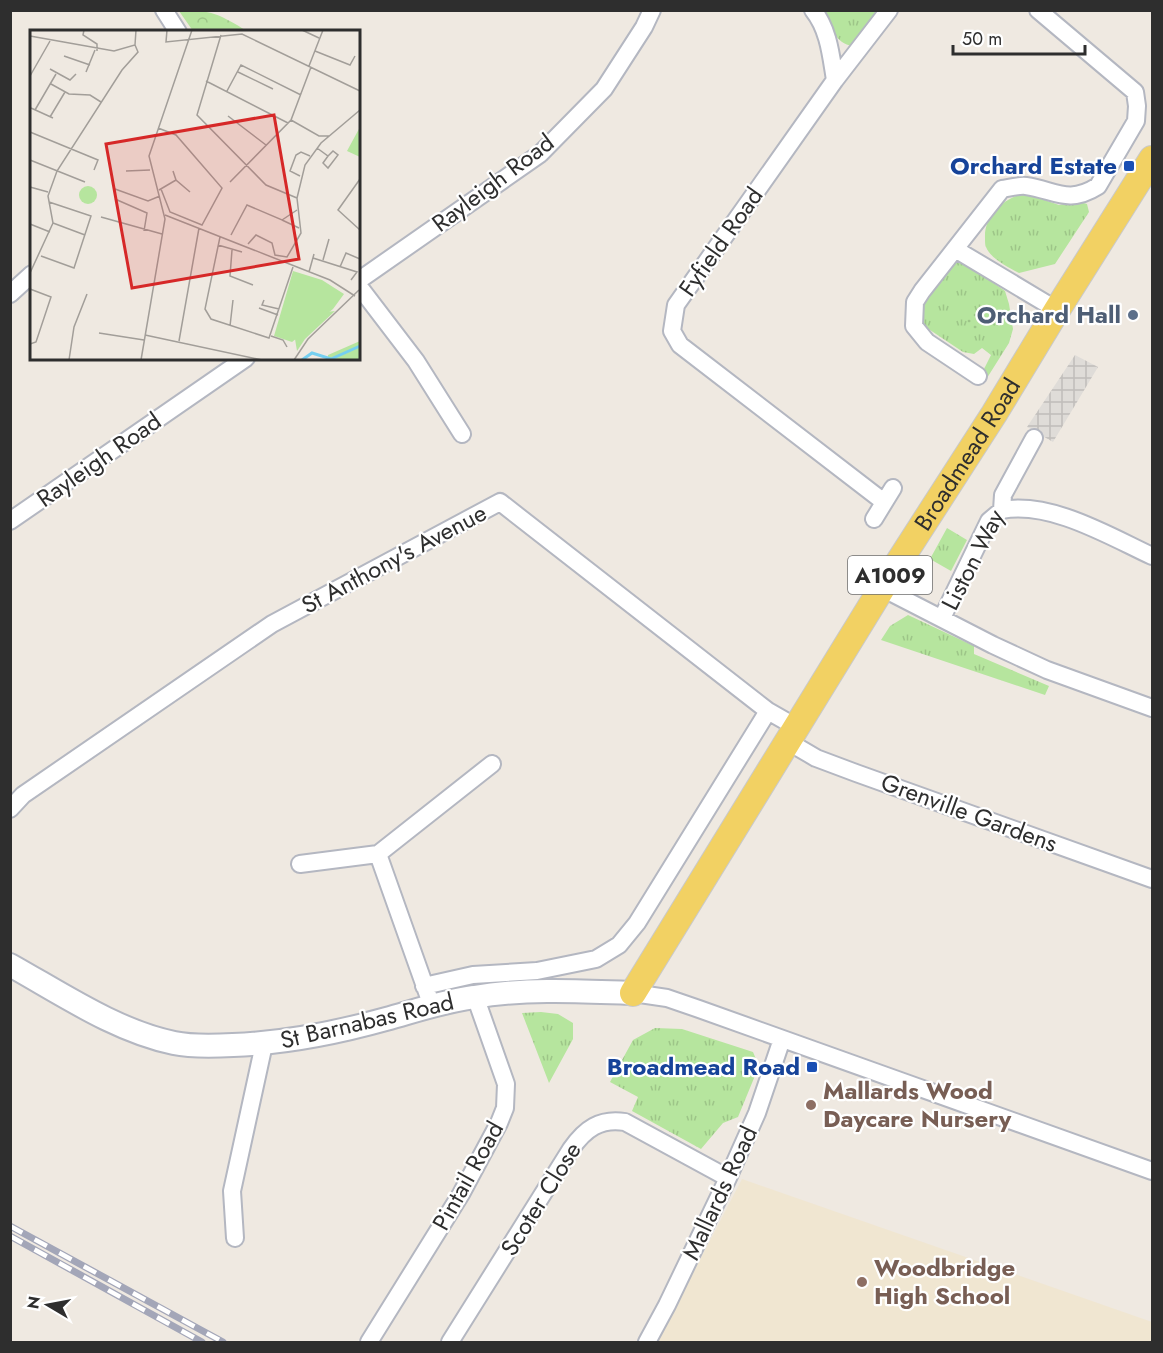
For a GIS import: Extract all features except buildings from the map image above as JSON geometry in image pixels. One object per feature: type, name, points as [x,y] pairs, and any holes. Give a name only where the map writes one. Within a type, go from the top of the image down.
[{"type":"main road","name":"Broadmead Road","points":[[633,993],[791,734],[1152,159]]},
{"type":"street","points":[[164,10],[177,30]]},
{"type":"street","name":"Rayleigh Road","points":[[360,282],[540,153],[604,88],[644,27],[652,10]]},
{"type":"street","points":[[813,10],[821,21],[830,49],[835,80]]},
{"type":"street","name":"Fyfield Road","points":[[874,519],[888,495],[680,345],[672,331],[676,305],[835,80],[889,10]]},
{"type":"street","points":[[978,376],[927,342],[914,326],[915,302],[1002,189],[1024,186],[1048,193],[1073,196],[1090,191],[1098,186],[1136,121],[1135,92],[1038,10]]},
{"type":"street","points":[[955,249],[1057,310]]},
{"type":"street","points":[[10,294],[30,276]]},
{"type":"street","points":[[360,286],[416,361],[462,434]]},
{"type":"street","name":"Rayleigh Road","points":[[10,521],[243,360]]},
{"type":"street","name":"Liston Way","points":[[942,618],[989,521],[1002,510],[1003,495],[1034,438]]},
{"type":"street","name":"St Anthony's Avenue","points":[[10,809],[23,795],[272,624],[500,502],[768,711],[791,734]]},
{"type":"street","points":[[1002,510],[1017,508],[1055,514],[1152,556]]},
{"type":"street","points":[[882,588],[993,645],[1047,669],[1152,708]]},
{"type":"street","points":[[378,855],[428,996],[473,975],[537,971],[596,959],[619,945],[637,923],[768,711]]},
{"type":"street","name":"Grenville Gardens","points":[[791,734],[816,758],[1152,879]]},
{"type":"street","points":[[300,864],[378,855],[492,764]]},
{"type":"street","name":"St Barnabas Road","points":[[10,965],[94,1011],[148,1036],[177,1044],[264,1044],[318,1035],[428,996],[571,991],[633,993]]},
{"type":"street","points":[[633,993],[667,998],[1152,1171]]},
{"type":"street","name":"Pintail Road","points":[[369,1342],[461,1194],[505,1108],[506,1084],[475,996]]},
{"type":"street","name":"Mallards Road","points":[[647,1342],[667,1305],[757,1113],[782,1039]]},
{"type":"street","points":[[234,1238],[232,1191],[264,1044]]},
{"type":"street","name":"Scoter Close","points":[[450,1342],[571,1149],[580,1136],[592,1127],[613,1120],[625,1122],[728,1178]]},
{"type":"shaded area","points":[[1075,355],[1098,367],[1053,442],[1027,427]]},
{"type":"shaded area","name":"Woodbridge High School","points":[[742,1179],[1152,1322],[1152,1342],[657,1342]]},
{"type":"green space","points":[[179,11],[215,14],[245,30],[192,30]]},
{"type":"green space","points":[[822,11],[883,11],[853,46],[837,38]]},
{"type":"green space","points":[[1024,193],[1059,205],[1077,201],[1087,204],[1089,212],[1055,264],[1019,273],[1000,262],[988,251],[985,238],[988,222],[997,209],[1009,199]]},
{"type":"green space","points":[[962,261],[1005,291],[1009,304],[1013,329],[1009,343],[987,378],[982,373],[991,355],[982,348],[974,354],[963,352],[924,326],[919,314],[924,302],[952,264]]},
{"type":"green space","points":[[972,312],[980,312],[985,317],[983,328],[972,330],[967,325],[967,317]]},
{"type":"green space","points":[[947,528],[967,540],[951,571],[930,559]]},
{"type":"green space","points":[[908,615],[974,646],[974,654],[1049,686],[1045,695],[881,640],[890,626]]},
{"type":"green space","points":[[522,1013],[558,1014],[573,1023],[573,1039],[549,1083]]},
{"type":"green space","points":[[655,1028],[682,1029],[753,1052],[759,1066],[738,1117],[723,1123],[701,1149],[632,1111],[638,1097],[610,1082],[633,1040]]},
{"type":"railway","points":[[10,1226],[223,1342]]},
{"type":"railway","points":[[10,1236],[202,1342]]},
{"type":"place","name":"Orchard Estate","points":[[1129,166]]},
{"type":"place","name":"Orchard Hall","points":[[1133,315]]},
{"type":"place","name":"Broadmead Road","points":[[812,1067]]},
{"type":"place","name":"Mallards Wood Daycare Nursery","points":[[811,1105]]},
{"type":"place","name":"Woodbridge High School","points":[[862,1282]]}]
